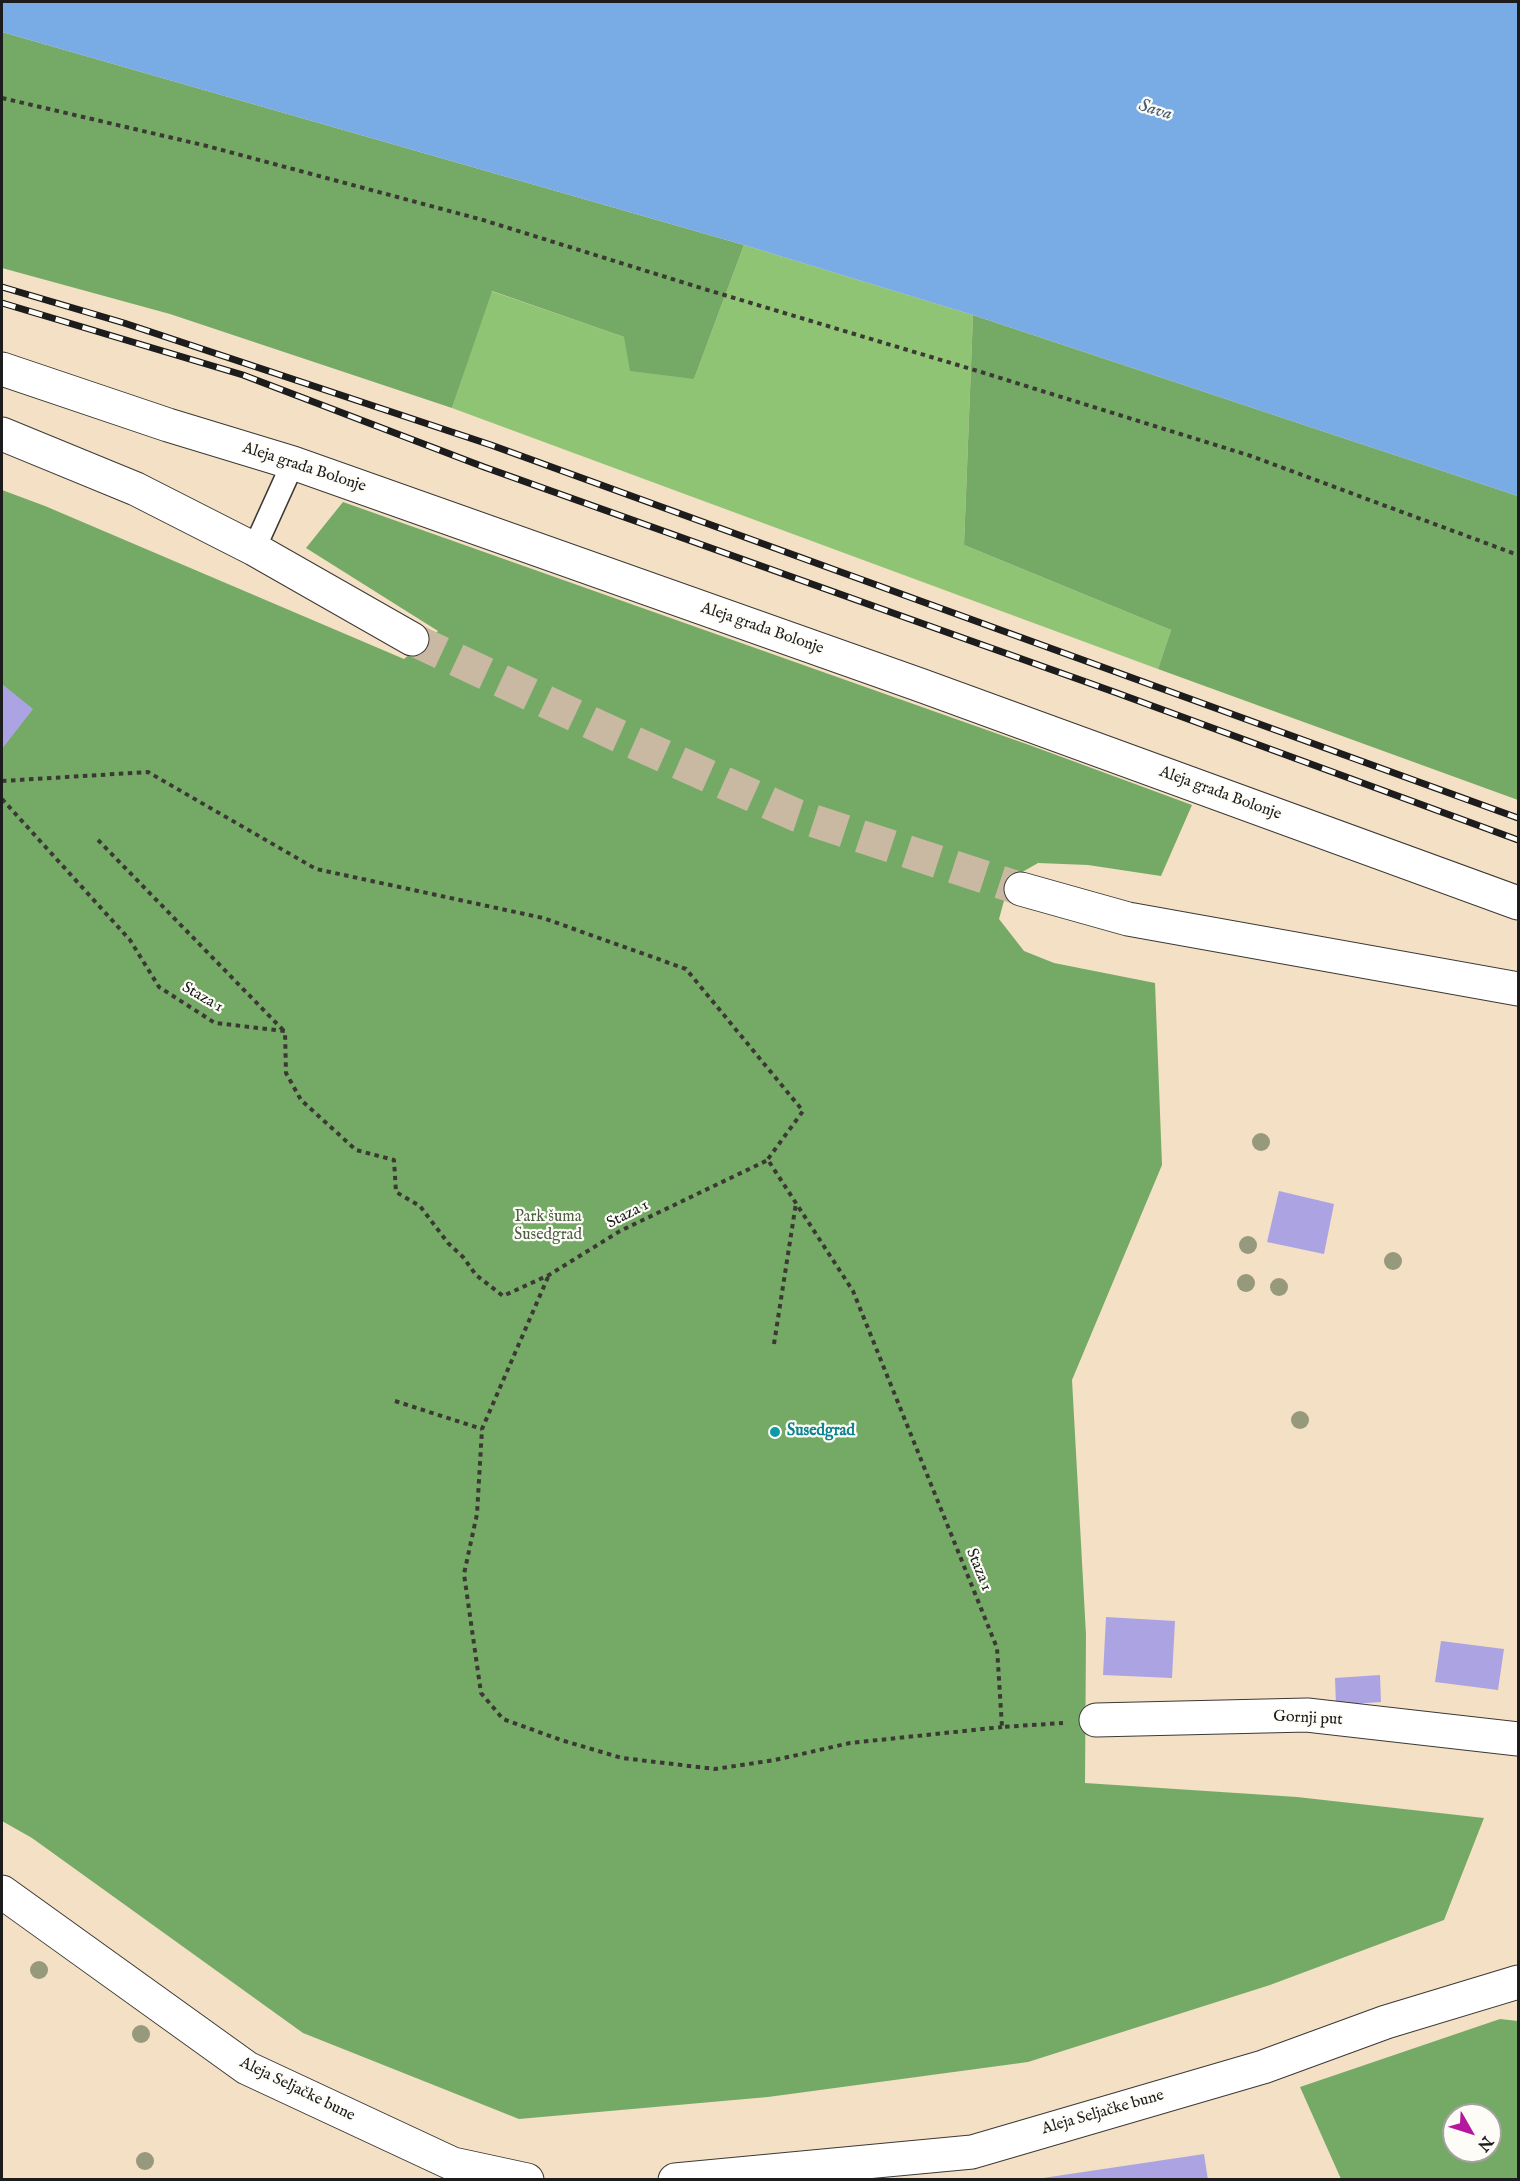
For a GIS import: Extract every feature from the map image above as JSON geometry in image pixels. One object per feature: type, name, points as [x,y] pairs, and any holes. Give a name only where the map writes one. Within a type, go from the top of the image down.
[{"type":"main road","name":"Aleja grada Bolonje","points":[[2,369],[168,425],[293,463],[909,681],[1518,903]]},
{"type":"main road","points":[[2,434],[136,489],[254,549],[412,639]]},
{"type":"main road","points":[[1021,889],[1128,919],[1518,989]]},
{"type":"main road","name":"Gornji put","points":[[1096,1720],[1307,1716],[1518,1739]]},
{"type":"main road","name":"Aleja Seljačke bune","points":[[2,1892],[247,2068],[449,2172],[527,2180]]},
{"type":"main road","name":"Aleja Seljačke bune","points":[[675,2180],[972,2152],[1263,2067],[1386,2022],[1518,1982]]},
{"type":"lane","points":[[254,549],[293,463]]},
{"type":"path","points":[[2,98],[207,146],[483,220],[1251,456],[1518,555]]},
{"type":"path","points":[[2,781],[148,772],[316,869],[543,918],[686,969],[803,1111],[768,1160]]},
{"type":"path","name":"Staza 1","points":[[2,799],[130,940],[159,987],[215,1023],[285,1031],[286,1073],[301,1100],[356,1150],[394,1160],[396,1192],[420,1206],[447,1243],[463,1257],[476,1275],[503,1296],[549,1275],[620,1231],[768,1160],[853,1291],[997,1648],[1002,1727]]},
{"type":"path","points":[[98,840],[285,1031]]},
{"type":"path","points":[[774,1344],[796,1202]]},
{"type":"path","points":[[549,1275],[482,1429],[477,1514],[464,1574],[481,1693],[503,1719],[561,1740],[622,1758],[715,1769],[775,1760],[850,1743],[1096,1720]]},
{"type":"path","points":[[395,1401],[482,1429]]},
{"type":"green space","points":[[2,32],[744,245],[694,379],[630,371],[624,337],[492,291],[452,408],[170,314],[2,268]]},
{"type":"green space","points":[[744,245],[973,315],[964,545],[1171,630],[1158,669],[452,408],[491,291],[624,337],[694,379]]},
{"type":"green space","points":[[973,315],[1518,496],[1518,800],[1158,669],[1171,630],[964,545]]},
{"type":"green space","name":"Park šuma Susedgrad","points":[[2,490],[45,506],[404,659],[438,631],[306,548],[343,502],[1192,805],[1161,876],[1088,865],[1038,863],[1010,879],[999,919],[1024,951],[1054,963],[1155,983],[1162,1165],[1072,1380],[1086,1635],[1085,1783],[1297,1797],[1484,1818],[1444,1920],[1270,1985],[1028,2062],[768,2097],[519,2119],[303,2033],[32,1838],[2,1821]]},
{"type":"green space","points":[[1500,2019],[1518,2021],[1518,2179],[1341,2179],[1300,2087]]},
{"type":"water","name":"Sava","points":[[2,2],[1518,2],[1518,496],[973,315],[744,245],[2,32]]},
{"type":"building","points":[[2,684],[33,709],[2,749]]},
{"type":"building","points":[[1279,1191],[1334,1204],[1324,1254],[1267,1242]]},
{"type":"building","points":[[1106,1617],[1175,1621],[1172,1678],[1103,1675]]},
{"type":"building","points":[[1441,1641],[1504,1649],[1498,1690],[1435,1682]]},
{"type":"building","points":[[1380,1675],[1381,1702],[1336,1705],[1335,1678]]},
{"type":"building","points":[[1204,2154],[1208,2180],[1043,2180],[1043,2178]]},
{"type":"tunnel","points":[[412,639],[617,735],[796,815],[1021,889]]},
{"type":"railway","points":[[2,287],[124,323],[491,445],[1518,818]]},
{"type":"railway","points":[[2,303],[243,375],[484,467],[1117,693],[1518,840]]},
{"type":"place","name":"Susedgrad","points":[[775,1432]]}]
